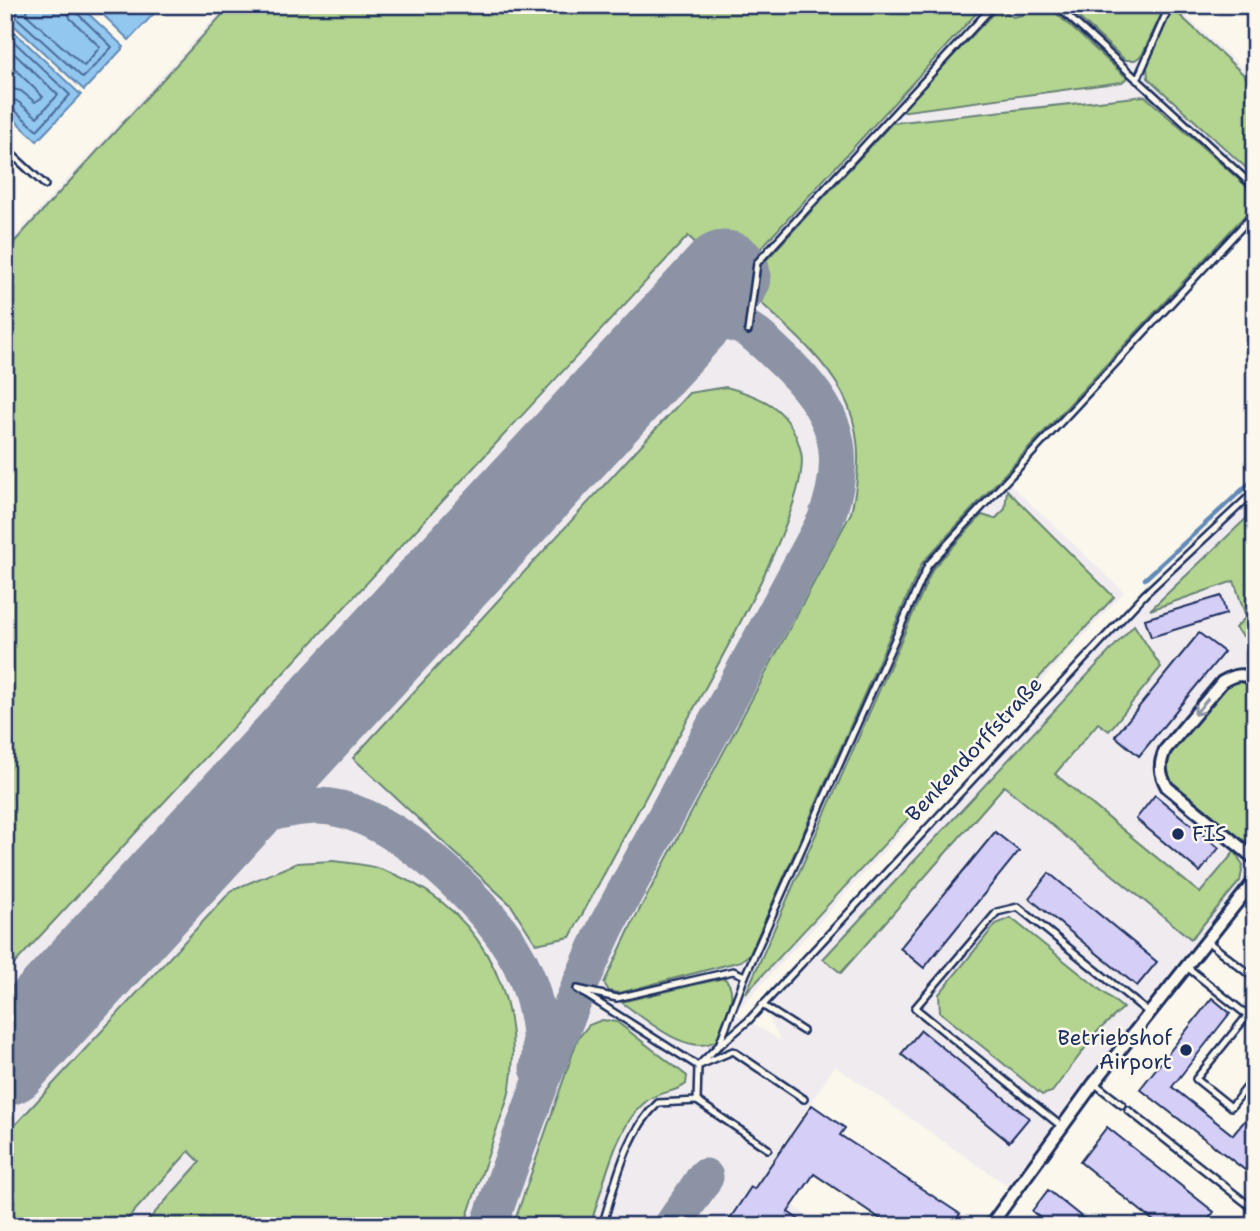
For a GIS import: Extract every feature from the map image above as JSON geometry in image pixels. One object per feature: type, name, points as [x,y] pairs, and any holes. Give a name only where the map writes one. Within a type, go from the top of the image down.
[{"type":"street","points":[[1255,680],[1246,675],[1234,675],[1222,682],[1165,750],[1160,763],[1161,777],[1167,787],[1255,859]]},
{"type":"street","points":[[990,1226],[1061,1126],[1255,880]]},
{"type":"lane","points":[[748,331],[757,263],[994,5]]},
{"type":"lane","points":[[719,1045],[745,976],[928,565],[1252,216],[1255,196],[1252,185],[1056,5]]},
{"type":"lane","points":[[1137,80],[1171,5]]},
{"type":"lane","points":[[5,148],[45,185]]},
{"type":"lane","name":"Benkendorffstraße","points":[[698,1066],[748,1021],[1145,594],[1255,491]]},
{"type":"lane","points":[[1061,1126],[915,1007],[997,912],[1018,907],[1149,1013]]},
{"type":"lane","points":[[1207,940],[1255,979]]},
{"type":"lane","points":[[1186,966],[1247,1015]]},
{"type":"lane","points":[[698,1066],[577,989],[617,998],[733,971],[745,976]]},
{"type":"lane","points":[[762,1004],[803,1031]]},
{"type":"lane","points":[[1255,1006],[1196,1079],[1231,1107],[1255,1077]]},
{"type":"lane","points":[[698,1066],[733,1051],[804,1098]]},
{"type":"lane","points":[[697,1101],[698,1066]]},
{"type":"lane","points":[[1094,1083],[1122,1105]]},
{"type":"lane","points":[[602,1226],[632,1135],[647,1113],[658,1103],[697,1101],[768,1149]]},
{"type":"lane","points":[[1128,1110],[1255,1210]]},
{"type":"shaded area","points":[[227,5],[1174,5],[1255,80],[1255,220],[1010,484],[1124,592],[735,1013],[781,1041],[762,1005],[1145,594],[1255,491],[1255,880],[1015,1191],[835,1066],[760,1179],[819,1226],[5,1226],[5,247]]},
{"type":"green space","points":[[231,5],[984,5],[751,259],[750,292],[688,236],[5,974],[5,252]]},
{"type":"green space","points":[[1031,5],[1047,5],[1127,78],[1122,82],[900,112],[999,7],[1013,17],[1022,15]]},
{"type":"green space","points":[[1065,5],[1166,5],[1142,55],[1135,60],[1125,60]]},
{"type":"green space","points":[[1172,8],[1255,85],[1255,176],[1148,78],[1147,67]]},
{"type":"green space","points":[[1145,96],[1246,186],[1251,197],[1248,212],[922,563],[750,954],[741,961],[619,993],[609,991],[604,983],[633,922],[851,513],[857,476],[857,444],[852,417],[842,392],[827,369],[808,347],[759,301],[761,266],[892,123]]},
{"type":"green space","points":[[726,387],[753,395],[774,407],[791,426],[801,452],[800,477],[790,512],[752,599],[570,937],[536,944],[511,905],[353,758],[689,393]]},
{"type":"green space","points":[[1007,490],[1114,597],[746,993],[933,568],[982,515],[995,519],[1005,509]]},
{"type":"green space","points":[[1255,510],[1255,648],[1235,628],[1246,617],[1234,581],[1150,610]]},
{"type":"green space","points":[[1134,625],[1161,667],[1109,731],[1098,723],[1055,774],[1200,893],[1235,851],[1243,866],[1240,881],[1191,939],[1004,786],[841,973],[823,959]]},
{"type":"green space","points":[[1241,681],[1255,684],[1255,846],[1242,842],[1171,783],[1167,769],[1170,753],[1226,687]]},
{"type":"green space","points":[[333,861],[380,869],[414,883],[443,903],[467,927],[487,954],[501,985],[510,1018],[513,1052],[510,1088],[464,1226],[143,1226],[200,1162],[189,1151],[121,1226],[5,1226],[5,1136],[232,890],[297,863]]},
{"type":"green space","points":[[1011,918],[1123,1008],[1098,1031],[1052,1092],[1042,1095],[940,1012],[939,994],[996,924]]},
{"type":"green space","points":[[724,978],[731,991],[729,1007],[717,1040],[706,1044],[680,1041],[621,1002]]},
{"type":"green space","points":[[602,1020],[617,1022],[687,1076],[686,1084],[648,1100],[627,1125],[612,1158],[590,1226],[513,1226],[578,1038],[589,1025]]},
{"type":"water","points":[[13,5],[79,5],[124,47],[84,90],[5,17]]},
{"type":"water","points":[[93,5],[162,5],[129,40]]},
{"type":"water","points":[[5,23],[81,95],[37,141],[5,111]]},
{"type":"building","points":[[1221,596],[1226,614],[1151,637],[1145,619]]},
{"type":"building","points":[[1199,633],[1224,652],[1139,756],[1115,736]]},
{"type":"building","name":"FIS","points":[[1155,795],[1219,848],[1200,872],[1136,819]]},
{"type":"building","points":[[995,832],[1019,851],[924,968],[900,948]]},
{"type":"building","points":[[1049,873],[1157,962],[1137,986],[1029,898]]},
{"type":"building","name":"Betriebshof Airport","points":[[1212,998],[1230,1013],[1172,1087],[1233,1135],[1255,1108],[1255,1158],[1245,1170],[1140,1089]]},
{"type":"building","points":[[921,1030],[1029,1118],[1009,1142],[901,1054]]},
{"type":"building","points":[[812,1105],[845,1128],[840,1135],[960,1214],[952,1226],[891,1226],[814,1174],[788,1212],[808,1226],[725,1226]]},
{"type":"building","points":[[1107,1127],[1214,1212],[1203,1226],[1160,1226],[1080,1162]]},
{"type":"building","points":[[1048,1190],[1093,1226],[1049,1226],[1032,1211]]},
{"type":"waterway","points":[[1145,579],[1255,478]]},
{"type":"taxiway","points":[[489,1226],[559,1036],[607,925],[825,521],[833,496],[837,473],[833,432],[826,413],[800,376],[761,339],[744,328],[719,321],[685,320]]},
{"type":"taxiway","points":[[187,862],[247,823],[297,807],[316,806],[343,810],[371,820],[400,837],[454,880],[478,904],[513,950],[526,976],[536,1007],[540,1039],[538,1068]]},
{"type":"taxiway","points":[[672,1226],[705,1177]]},
{"type":"runway","points":[[5,1060],[725,276]]},
{"type":"place","name":"FIS","points":[[1178,834]]},
{"type":"place","name":"Betriebshof Airport","points":[[1186,1050]]}]
